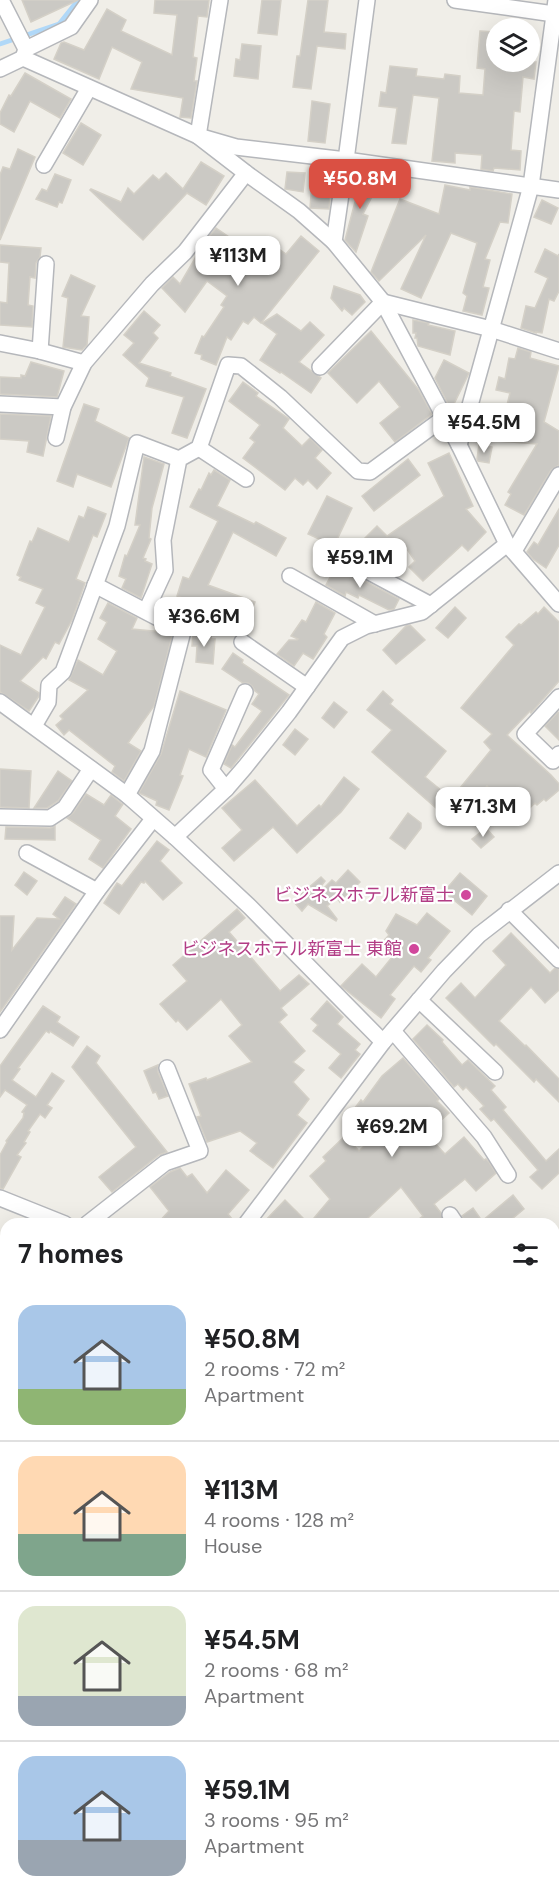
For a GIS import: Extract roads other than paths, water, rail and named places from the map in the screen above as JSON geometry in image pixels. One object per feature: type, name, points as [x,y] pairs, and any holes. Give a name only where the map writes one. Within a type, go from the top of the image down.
[{"type":"street","points":[[1,0],[24,51],[89,88],[198,136],[236,147],[559,190]]},
{"type":"street","points":[[0,69],[24,51],[71,27],[90,0]]},
{"type":"street","points":[[198,136],[220,0]]},
{"type":"street","points":[[334,242],[367,0]]},
{"type":"street","points":[[455,0],[555,7],[531,186],[459,445]]},
{"type":"street","points":[[44,165],[89,88]]},
{"type":"street","points":[[198,136],[299,211],[334,242],[383,302],[445,417],[511,548],[559,604]]},
{"type":"street","points":[[56,438],[63,407],[84,363],[152,284],[184,252],[246,173]]},
{"type":"street","points":[[40,351],[46,264]]},
{"type":"street","points":[[383,302],[491,329],[559,351]]},
{"type":"street","points":[[320,368],[383,302]]},
{"type":"street","points":[[0,343],[84,363]]},
{"type":"street","points":[[34,726],[48,702],[49,686],[63,672],[117,526],[137,443],[179,459],[199,448],[228,365],[241,366],[280,397],[358,471],[370,472],[445,417]]},
{"type":"street","points":[[0,404],[63,407]]},
{"type":"street","points":[[199,448],[246,479]]},
{"type":"street","points":[[146,611],[165,570],[163,540],[179,459]]},
{"type":"street","points":[[175,837],[226,789],[307,687],[342,638],[366,626],[422,612],[511,548],[559,475]]},
{"type":"street","points":[[341,557],[431,605]]},
{"type":"street","points":[[290,576],[375,624]]},
{"type":"street","points":[[95,585],[183,631],[152,751],[127,795]]},
{"type":"street","points":[[242,642],[307,687]]},
{"type":"street","points":[[226,789],[212,770],[245,692]]},
{"type":"street","points":[[559,697],[525,734],[553,761],[559,754]]},
{"type":"street","points":[[0,702],[127,795],[175,837],[388,1036],[484,1137],[508,1175]]},
{"type":"street","points":[[0,817],[50,818],[65,808],[91,769]]},
{"type":"street","points":[[0,1030],[97,891],[153,819]]},
{"type":"street","points":[[27,853],[97,891]]},
{"type":"street","points":[[251,1218],[388,1036],[444,971],[478,935],[559,873]]},
{"type":"street","points":[[509,910],[559,960]]},
{"type":"street","points":[[419,1000],[495,1072]]},
{"type":"street","points":[[95,1218],[165,1164],[200,1150],[167,1068]]},
{"type":"street","points":[[0,1198],[30,1217]]},
{"type":"waterway","points":[[0,44],[59,24],[78,0]]},
{"type":"place","name":"ビジネスホテル新富士","points":[[466,895]]},
{"type":"place","name":"ビジネスホテル新富士 東館","points":[[414,949]]}]
